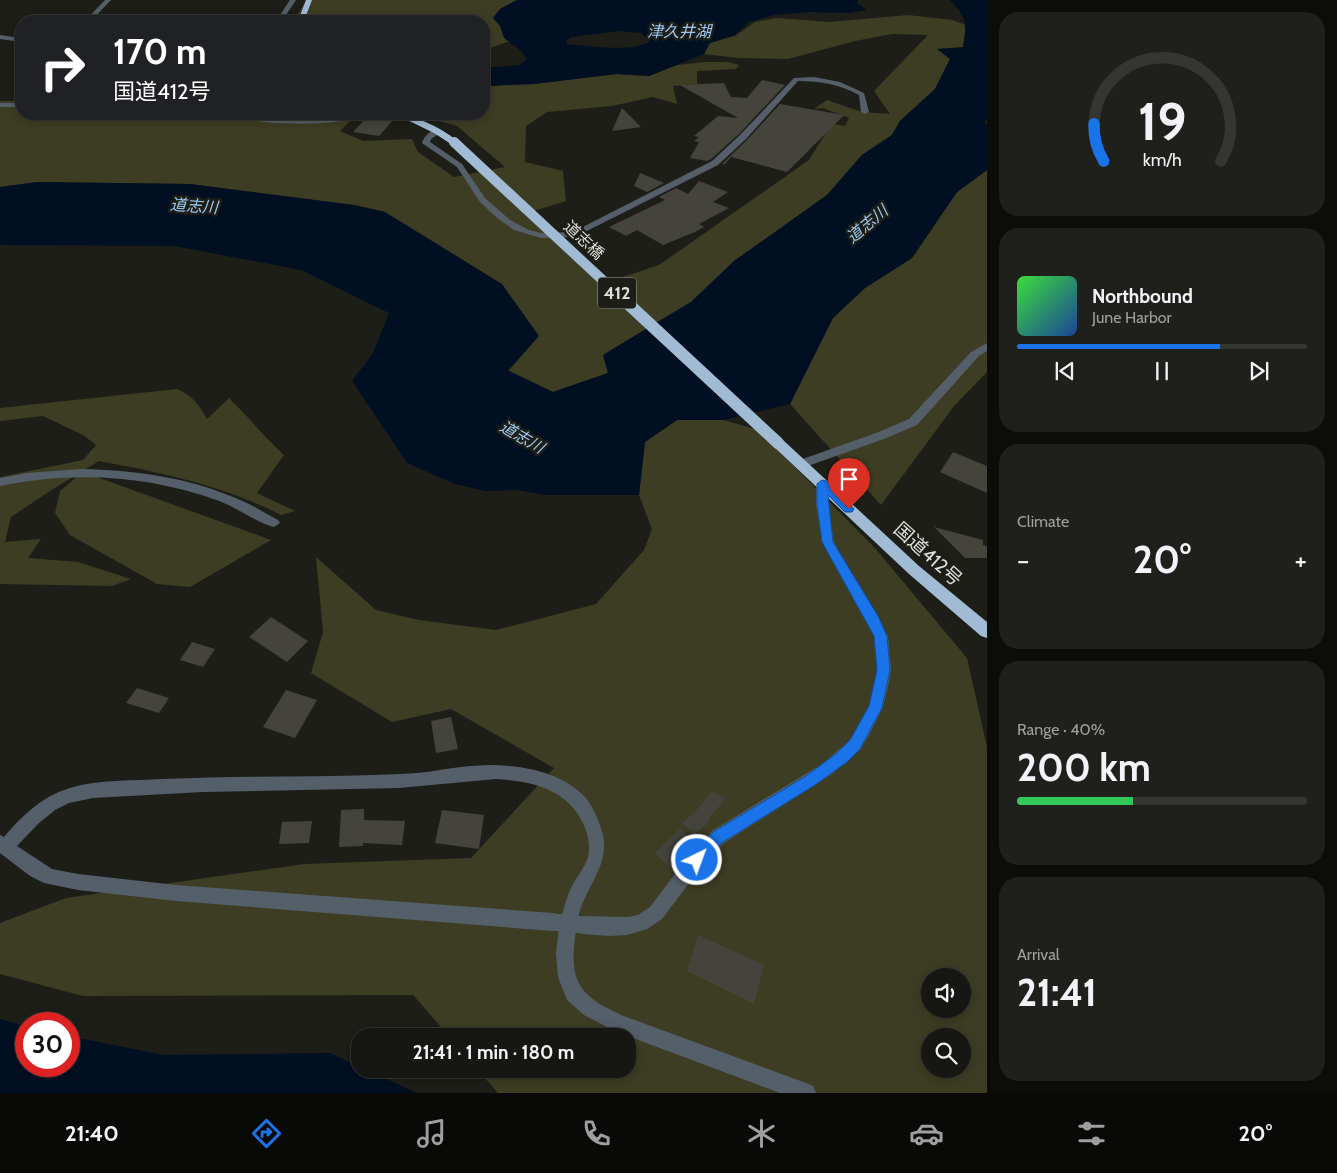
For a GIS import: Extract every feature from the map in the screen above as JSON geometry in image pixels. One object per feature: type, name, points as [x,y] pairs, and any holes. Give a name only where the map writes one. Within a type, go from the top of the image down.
[{"type":"highway","points":[[303,15],[309,0]]},
{"type":"highway","name":"412","points":[[412,120],[437,131]]},
{"type":"highway","name":"道志橋","points":[[437,131],[454,142],[778,443]]},
{"type":"highway","name":"国道412号","points":[[778,443],[914,570],[987,632]]},
{"type":"street","points":[[94,15],[108,0]]},
{"type":"street","points":[[282,15],[293,0]]},
{"type":"street","points":[[0,37],[15,39]]},
{"type":"street","points":[[437,131],[427,138],[426,143],[448,156],[463,170],[469,183],[485,203],[513,226],[536,235],[556,237],[575,234],[715,163],[743,137],[796,79],[836,81],[849,86],[862,94],[865,112]]},
{"type":"street","points":[[8,104],[15,100]]},
{"type":"street","points":[[0,105],[15,105]]},
{"type":"street","points":[[286,120],[328,120]]},
{"type":"street","points":[[800,464],[880,436],[913,422],[975,354],[987,346]]},
{"type":"street","points":[[0,482],[55,473],[95,473],[150,477],[215,494],[274,523]]},
{"type":"street","points":[[806,1093],[617,1023],[596,1012],[578,999],[570,987],[566,947],[571,910],[595,859],[598,848],[589,820],[580,804],[566,791],[552,783],[534,777],[493,772],[415,780],[222,784],[97,791],[68,796],[46,807],[3,845],[36,870],[50,877],[103,886],[176,894],[553,922],[583,925],[609,927],[642,923],[656,913],[687,872],[718,837],[827,769],[855,745],[876,708],[884,664],[881,636],[828,542],[822,504],[822,484]]},
{"type":"shaded area","points":[[306,0],[517,0],[500,9],[500,26],[504,37],[510,41],[490,48],[490,15],[298,15]]},
{"type":"shaded area","points":[[908,15],[952,20],[966,25],[963,48],[938,49],[950,59],[935,89],[900,121],[892,135],[862,155],[827,195],[734,261],[691,302],[603,355],[608,373],[553,392],[508,370],[385,212],[354,205],[190,184],[38,182],[0,187],[0,101],[15,101],[15,120],[351,120],[340,131],[363,141],[412,139],[418,152],[454,177],[505,167],[457,126],[436,120],[490,120],[490,86],[534,84],[617,74],[649,76],[677,65],[705,62],[728,62],[739,65],[736,69],[697,71],[697,84],[673,86],[677,104],[653,97],[612,106],[547,112],[526,126],[525,162],[563,171],[566,201],[524,214],[611,281],[659,265],[809,160],[829,128],[833,124],[845,126],[849,118],[823,108],[814,109],[827,100],[862,112],[890,114],[874,91],[928,35],[892,34],[855,41],[788,59],[739,58],[704,54],[709,43],[735,36],[755,22],[777,18],[830,22]]},
{"type":"shaded area","points":[[987,170],[987,372],[954,406],[881,505],[790,404],[833,318],[865,288],[912,258],[957,192]]},
{"type":"shaded area","points":[[177,389],[195,401],[207,419],[229,398],[236,405],[284,455],[257,493],[295,511],[281,515],[238,496],[192,481],[99,461],[11,517],[5,542],[41,539],[28,558],[78,562],[131,579],[112,586],[0,584],[0,477],[83,460],[96,445],[83,435],[43,416],[0,421],[0,408]]},
{"type":"shaded area","points":[[677,420],[724,420],[758,430],[874,547],[967,658],[987,747],[987,1093],[498,1093],[485,1078],[636,1078],[636,1028],[442,1028],[413,995],[83,996],[0,974],[0,923],[66,898],[304,864],[471,858],[554,768],[451,709],[392,722],[311,673],[323,632],[316,557],[376,610],[419,620],[496,630],[596,604],[644,550],[652,529],[639,495],[645,442]]},
{"type":"shaded area","points":[[83,472],[271,540],[190,587],[157,584],[70,535],[55,513],[60,491]]},
{"type":"water","name":"津久井湖","points":[[517,0],[858,0],[858,4],[867,10],[848,13],[809,12],[775,15],[749,22],[735,35],[710,43],[704,54],[649,76],[617,74],[534,84],[490,86],[490,67],[519,65],[527,59],[519,49],[504,38],[500,26],[493,18],[500,9]],"holes":[[[619,31],[641,33],[650,41],[643,45],[623,48],[567,44],[566,41],[571,37]]]},
{"type":"water","name":"道志川","points":[[950,0],[987,0],[987,119],[984,122],[987,125],[987,170],[957,192],[912,258],[865,288],[833,318],[790,404],[724,420],[677,420],[645,442],[639,495],[545,495],[517,490],[485,491],[455,484],[407,463],[352,381],[373,353],[389,313],[301,270],[174,246],[0,245],[0,187],[38,182],[190,184],[354,205],[385,212],[502,284],[539,336],[508,371],[553,392],[608,373],[603,355],[691,302],[734,261],[827,195],[862,155],[892,135],[900,121],[935,89],[950,59],[937,49],[963,47],[965,27],[963,17]]},
{"type":"water","points":[[0,1019],[15,1023],[15,1077],[80,1077],[80,1038],[164,1055],[330,1053],[351,1063],[351,1078],[384,1078],[417,1093],[0,1093]]},
{"type":"building","points":[[762,80],[785,85],[739,134],[711,159],[707,161],[690,158],[699,142],[694,141],[699,137],[694,136],[718,116],[738,118],[680,85],[724,83],[731,97],[747,98]]},
{"type":"building","points":[[780,104],[844,115],[787,172],[731,157],[725,164],[722,164],[747,140]]},
{"type":"building","points":[[622,108],[641,127],[612,131]]},
{"type":"building","points":[[364,120],[393,120],[379,136],[353,132]]},
{"type":"building","points":[[640,173],[664,183],[647,192],[634,186]]},
{"type":"building","points":[[699,181],[728,192],[713,202],[729,208],[699,224],[704,227],[695,232],[663,245],[637,230],[626,236],[609,227],[665,200],[659,197],[676,188],[688,194]]},
{"type":"building","points":[[953,452],[987,466],[987,493],[940,472]]},
{"type":"building","points":[[934,527],[983,540],[983,545],[987,546],[987,558],[965,558]]},
{"type":"building","points":[[271,617],[308,641],[287,662],[249,637]]},
{"type":"building","points":[[192,642],[215,649],[203,667],[180,660]]},
{"type":"building","points":[[137,688],[169,698],[159,713],[126,703]]},
{"type":"building","points":[[286,690],[317,700],[295,738],[263,727]]},
{"type":"building","points":[[451,717],[458,749],[436,753],[431,721]]},
{"type":"building","points":[[712,790],[725,799],[710,820],[694,835],[682,823],[696,811]]},
{"type":"building","points":[[364,809],[364,820],[405,821],[402,845],[363,843],[363,846],[339,847],[341,810]]},
{"type":"building","points":[[442,810],[484,815],[479,849],[435,843]]},
{"type":"building","points":[[312,821],[309,843],[279,844],[282,822]]},
{"type":"building","points":[[680,829],[695,842],[670,868],[655,853]]},
{"type":"building","points":[[698,935],[764,965],[754,1004],[687,971]]},
{"type":"route","points":[[697,860],[718,837],[810,781],[842,758],[855,745],[876,708],[884,670],[881,636],[828,542],[822,504],[822,484],[849,509]]}]
